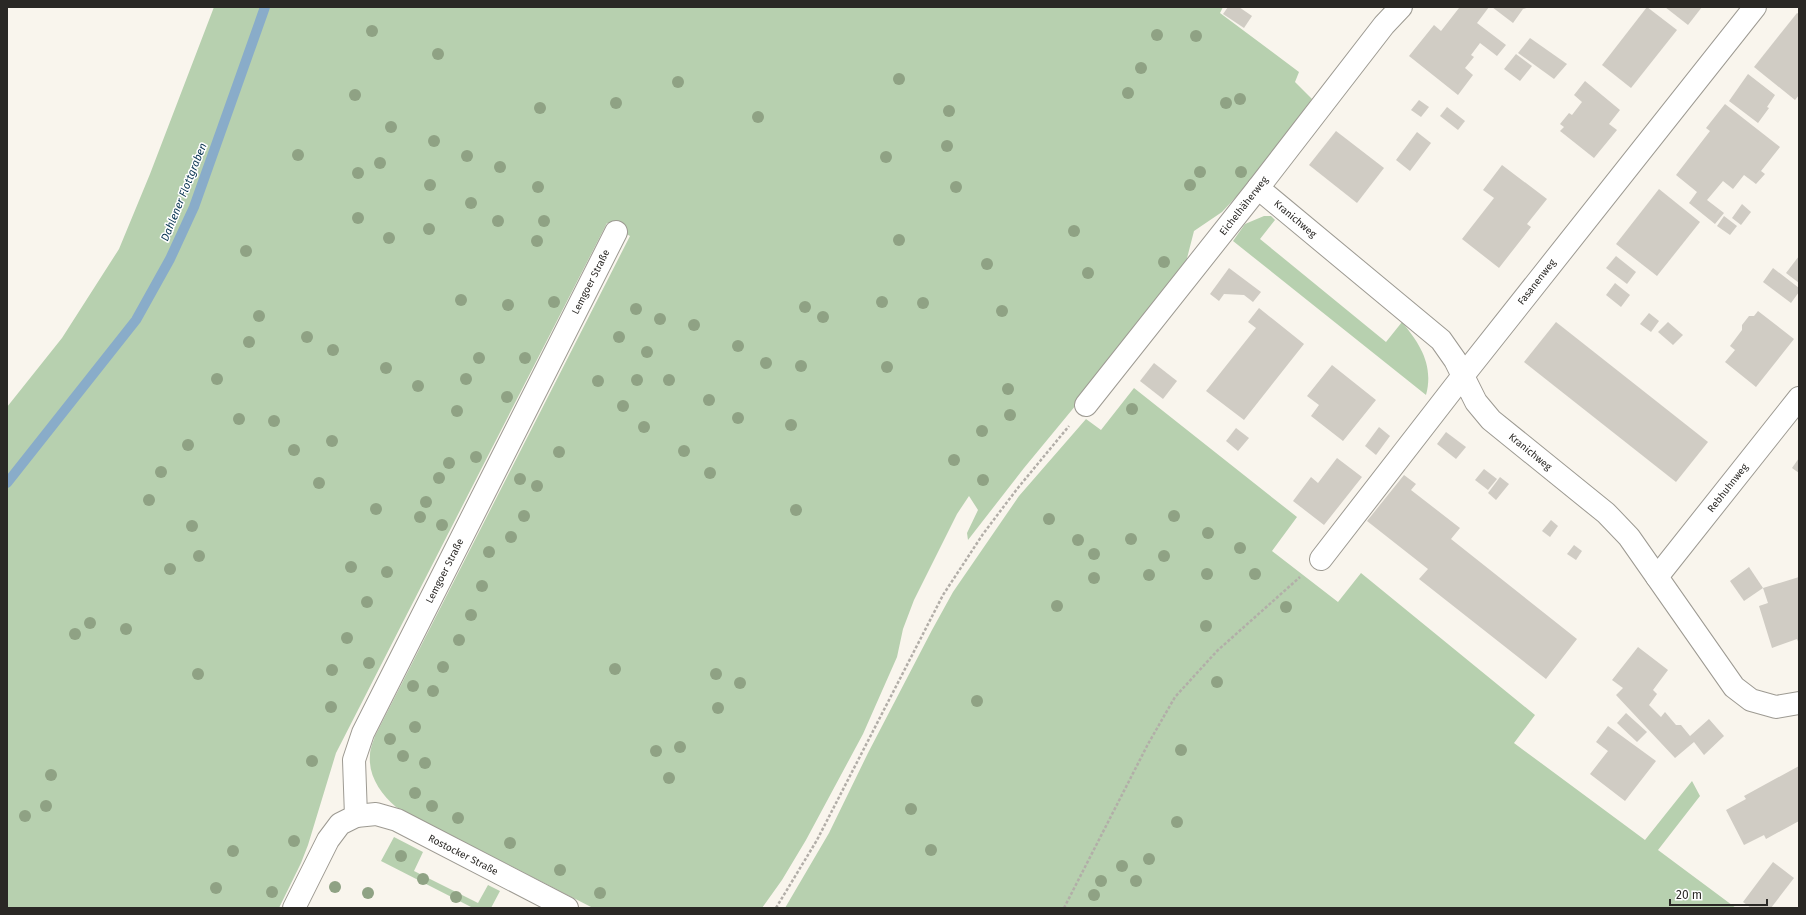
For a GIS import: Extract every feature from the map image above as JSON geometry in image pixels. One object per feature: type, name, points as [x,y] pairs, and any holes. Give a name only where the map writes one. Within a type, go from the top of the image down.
[{"type":"street","name":"Eichelhäherweg","points":[[1086,405],[1258,188],[1384,25],[1401,7]]},
{"type":"street","name":"Fasanenweg","points":[[1321,559],[1462,376],[1755,7]]},
{"type":"street","name":"Kranichweg","points":[[1258,188],[1441,340],[1455,360],[1476,402],[1491,420],[1606,513],[1629,537],[1734,687],[1751,700],[1776,707],[1799,703]]},
{"type":"street","name":"Lemgoer Straße","points":[[356,816],[354,760],[363,732],[616,232]]},
{"type":"street","name":"Rebhuhnweg","points":[[1656,577],[1799,398]]},
{"type":"street","name":"Rostocker Straße","points":[[356,816],[376,814],[397,820],[567,908]]},
{"type":"street","points":[[294,908],[328,840],[340,824],[356,816]]},
{"type":"path","points":[[776,908],[818,840],[943,595],[984,534],[1017,489],[1086,405]]},
{"type":"path","points":[[1064,908],[1148,744],[1175,697],[1217,651],[1321,559]]},
{"type":"green space","points":[[214,7],[1223,7],[1220,13],[1299,72],[1295,82],[1312,99],[1248,184],[1222,212],[1194,231],[1184,270],[1152,313],[1024,468],[968,540],[967,533],[978,510],[969,496],[957,514],[914,600],[903,629],[897,657],[863,734],[806,840],[782,880],[762,908],[593,908],[396,807],[385,796],[373,777],[371,770],[370,753],[375,736],[630,236],[607,223],[336,753],[308,845],[279,908],[7,908],[7,407],[62,338],[119,249],[150,174]]},
{"type":"green space","points":[[1264,216],[1271,216],[1275,220],[1260,239],[1386,342],[1402,322],[1420,347],[1427,365],[1428,384],[1426,395],[1233,241],[1245,224]]},
{"type":"green space","points":[[1134,388],[1297,517],[1272,551],[1338,602],[1361,573],[1535,715],[1514,743],[1645,840],[1692,781],[1700,796],[1658,850],[1736,908],[785,908],[829,833],[868,753],[953,592],[1019,496],[1086,419],[1101,430]]},
{"type":"green space","points":[[394,837],[423,852],[414,871],[478,903],[488,885],[500,891],[491,908],[473,908],[381,861]]},
{"type":"building","points":[[1228,7],[1239,7],[1252,16],[1244,28],[1223,14]]},
{"type":"building","points":[[1457,7],[1489,7],[1477,23],[1506,45],[1497,56],[1480,43],[1471,55],[1474,57],[1465,68],[1473,75],[1458,95],[1409,56],[1434,25],[1441,31],[1459,8]]},
{"type":"building","points":[[1492,7],[1530,7],[1523,9],[1513,23]]},
{"type":"building","points":[[1647,7],[1677,30],[1631,88],[1602,65]]},
{"type":"building","points":[[1665,7],[1702,7],[1688,25]]},
{"type":"building","points":[[1797,13],[1799,14],[1799,95],[1795,100],[1754,67]]},
{"type":"building","points":[[1530,38],[1567,64],[1554,79],[1518,53]]},
{"type":"building","points":[[1516,54],[1532,66],[1520,81],[1504,69]]},
{"type":"building","points":[[1748,74],[1775,95],[1767,107],[1769,108],[1758,123],[1729,101]]},
{"type":"building","points":[[1585,81],[1620,110],[1609,124],[1617,130],[1594,158],[1560,131],[1564,127],[1560,124],[1569,113],[1572,115],[1582,102],[1574,95]]},
{"type":"building","points":[[1419,100],[1429,107],[1421,117],[1411,110]]},
{"type":"building","points":[[1725,104],[1780,147],[1761,171],[1765,174],[1756,184],[1744,175],[1733,189],[1723,181],[1707,200],[1724,213],[1715,224],[1689,203],[1697,192],[1676,175],[1710,131],[1706,128]]},
{"type":"building","points":[[1447,107],[1465,121],[1458,130],[1440,116]]},
{"type":"building","points":[[1336,131],[1384,168],[1357,203],[1309,165]]},
{"type":"building","points":[[1417,132],[1431,143],[1410,171],[1396,160]]},
{"type":"building","points":[[1502,165],[1547,199],[1527,224],[1531,227],[1499,268],[1462,239],[1494,198],[1483,190]]},
{"type":"building","points":[[1659,189],[1700,222],[1657,276],[1616,244]]},
{"type":"building","points":[[1742,204],[1751,212],[1741,225],[1732,218]]},
{"type":"building","points":[[1724,216],[1737,226],[1730,235],[1717,226]]},
{"type":"building","points":[[1616,256],[1636,272],[1627,284],[1606,268]]},
{"type":"building","points":[[1799,256],[1799,283],[1786,273]]},
{"type":"building","points":[[1229,268],[1261,292],[1253,302],[1244,295],[1224,294],[1219,301],[1210,294]]},
{"type":"building","points":[[1773,268],[1799,288],[1799,292],[1791,303],[1763,282]]},
{"type":"building","points":[[1615,283],[1630,295],[1621,307],[1606,295]]},
{"type":"building","points":[[1259,308],[1304,344],[1244,420],[1206,391],[1256,328],[1248,322]]},
{"type":"building","points":[[1758,311],[1794,339],[1756,387],[1725,362],[1735,350],[1730,346],[1742,330],[1742,325],[1749,316],[1754,316]]},
{"type":"building","points":[[1649,313],[1659,321],[1651,332],[1640,324]]},
{"type":"building","points":[[1556,322],[1708,442],[1676,482],[1524,362]]},
{"type":"building","points":[[1668,322],[1683,335],[1673,345],[1658,332]]},
{"type":"building","points":[[1154,363],[1177,381],[1163,399],[1140,381]]},
{"type":"building","points":[[1332,365],[1376,400],[1343,441],[1311,416],[1319,405],[1307,396]]},
{"type":"building","points":[[1379,427],[1390,436],[1376,455],[1365,446]]},
{"type":"building","points":[[1236,428],[1249,438],[1238,451],[1226,441]]},
{"type":"building","points":[[1446,432],[1466,447],[1456,459],[1437,444]]},
{"type":"building","points":[[1337,458],[1362,477],[1324,525],[1293,501],[1311,477],[1318,483]]},
{"type":"building","points":[[1799,458],[1799,473],[1792,468]]},
{"type":"building","points":[[1484,469],[1497,479],[1488,490],[1475,480]]},
{"type":"building","points":[[1404,475],[1416,484],[1411,490],[1460,528],[1451,539],[1577,639],[1546,679],[1419,579],[1428,569],[1367,521]]},
{"type":"building","points":[[1500,477],[1509,484],[1496,500],[1488,493]]},
{"type":"building","points":[[1551,520],[1558,526],[1550,537],[1542,531]]},
{"type":"building","points":[[1574,545],[1582,551],[1576,560],[1567,554]]},
{"type":"building","points":[[1749,567],[1763,588],[1744,601],[1730,581]]},
{"type":"building","points":[[1799,577],[1799,644],[1797,639],[1772,648],[1759,606],[1768,603],[1763,588]]},
{"type":"building","points":[[1638,647],[1668,670],[1653,690],[1657,694],[1649,705],[1661,717],[1665,712],[1676,725],[1681,725],[1690,736],[1709,719],[1724,736],[1704,755],[1694,742],[1675,758],[1616,695],[1623,688],[1612,680]]},
{"type":"building","points":[[1626,713],[1647,732],[1637,742],[1617,723]]},
{"type":"building","points":[[1608,726],[1656,761],[1625,801],[1590,774],[1608,751],[1596,742]]},
{"type":"building","points":[[1799,766],[1799,821],[1766,839],[1764,835],[1744,845],[1726,810],[1746,799],[1744,796]]},
{"type":"building","points":[[1773,862],[1794,878],[1771,908],[1751,908],[1743,902]]},
{"type":"waterway","name":"Dahlener Flottgraben","points":[[7,483],[136,320],[170,259],[194,207],[265,7]]}]
